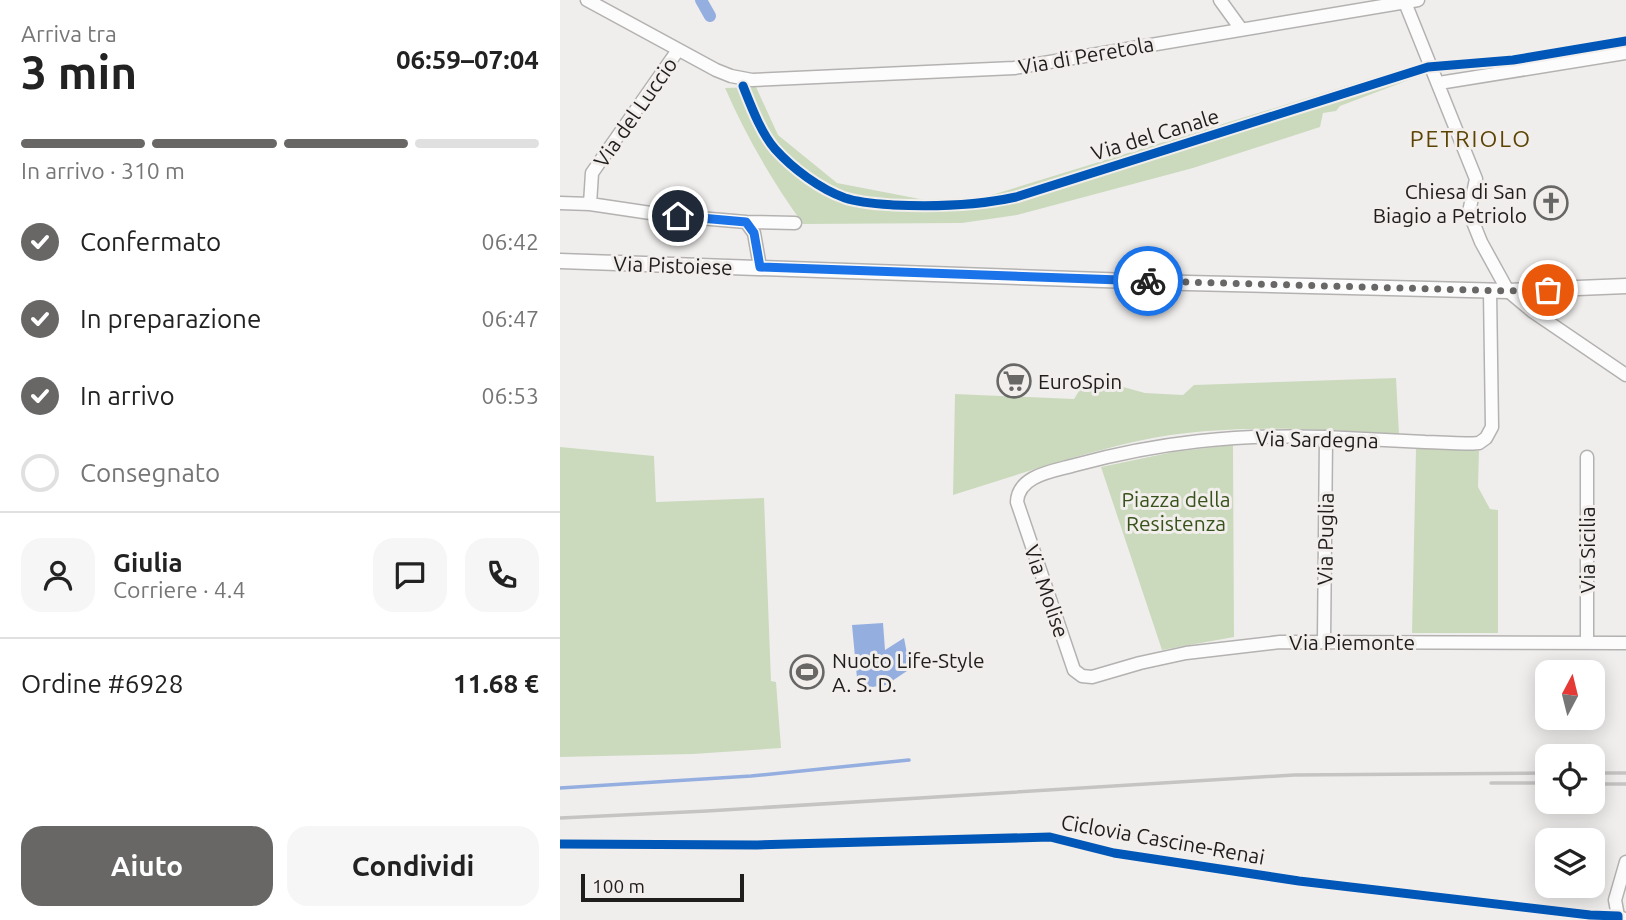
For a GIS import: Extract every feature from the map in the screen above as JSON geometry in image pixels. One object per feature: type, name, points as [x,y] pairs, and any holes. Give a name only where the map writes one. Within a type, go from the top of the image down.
[{"type":"main road","name":"Via Pistoiese","points":[[560,261],[1188,283],[1508,291],[1626,286]]},
{"type":"street","name":"Via di Peretola","points":[[587,0],[724,74],[752,80],[1014,68],[1409,1]]},
{"type":"street","points":[[1220,0],[1241,29]]},
{"type":"street","points":[[1409,1],[1476,179],[1468,207],[1473,224],[1508,291],[1532,311],[1626,376]]},
{"type":"street","name":"Via del Luccio","points":[[590,204],[592,173],[678,50]]},
{"type":"street","points":[[1439,83],[1626,53]]},
{"type":"street","points":[[560,203],[746,222],[795,223]]},
{"type":"street","points":[[746,222],[754,233],[760,267]]},
{"type":"street","name":"Via Sardegna","points":[[1017,502],[1020,488],[1029,481],[1053,471],[1146,448],[1234,438],[1326,438],[1474,444],[1486,439],[1492,428],[1490,290]]},
{"type":"street","name":"Via Puglia","points":[[1324,641],[1326,438]]},
{"type":"street","name":"Via Sicilia","points":[[1587,457],[1587,643]]},
{"type":"street","name":"Via Molise","points":[[1017,502],[1074,670],[1082,676]]},
{"type":"street","name":"Via Piemonte","points":[[1082,676],[1092,677],[1159,658],[1280,642],[1626,642]]},
{"type":"street","points":[[1626,862],[1615,900],[1618,916],[1626,920]]},
{"type":"green space","points":[[1424,62],[1427,73],[1340,106],[1336,111],[1323,113],[1320,127],[1193,168],[1017,215],[962,223],[803,224],[760,158],[725,88],[756,87],[778,135],[837,183],[925,200],[982,198]]},
{"type":"green space","points":[[1396,378],[1399,434],[1268,429],[1170,435],[1091,453],[953,495],[955,394],[1074,399],[1082,386],[1116,385],[1145,393],[1183,395],[1194,385]]},
{"type":"green space","name":"Piazza della Resistenza","points":[[1233,445],[1234,637],[1162,650],[1101,467],[1173,452]]},
{"type":"green space","points":[[560,447],[654,456],[656,502],[764,498],[771,681],[776,682],[781,748],[693,754],[560,757]]},
{"type":"green space","points":[[1416,448],[1479,451],[1478,487],[1490,509],[1498,510],[1498,633],[1412,633]]},
{"type":"water","points":[[883,623],[885,650],[904,638],[910,669],[886,685],[858,689],[852,625]]},
{"type":"waterway","points":[[701,0],[710,16]]},
{"type":"waterway","points":[[560,788],[751,776],[909,760]]},
{"type":"railway","points":[[560,818],[1294,775],[1535,773]]},
{"type":"railway","points":[[1605,773],[1626,773]]},
{"type":"railway","points":[[1491,783],[1535,783]]},
{"type":"railway","points":[[1605,784],[1626,784]]},
{"type":"cycle path","name":"Via del Canale","points":[[743,86],[770,143],[798,171],[817,184],[845,198],[869,203],[955,205],[1016,197],[1428,67],[1513,60],[1626,41]]},
{"type":"cycle path","name":"Ciclovia Cascine-Renai","points":[[560,844],[757,845],[1050,837],[1114,853],[1299,881],[1618,916],[1618,920]]},
{"type":"way so far","points":[[1148,281],[1548,290]]},
{"type":"place","name":"Chiesa di San Biagio a Petriolo","points":[[1551,203]]},
{"type":"place","name":"EuroSpin","points":[[1014,381]]},
{"type":"place","name":"Nuoto Life-Style A. S. D.","points":[[807,672]]},
{"type":"district","name":"PETRIOLO","points":[[1471,138]]},
{"type":"route","points":[[678,216],[746,222],[754,233],[760,267],[1148,281]]}]
